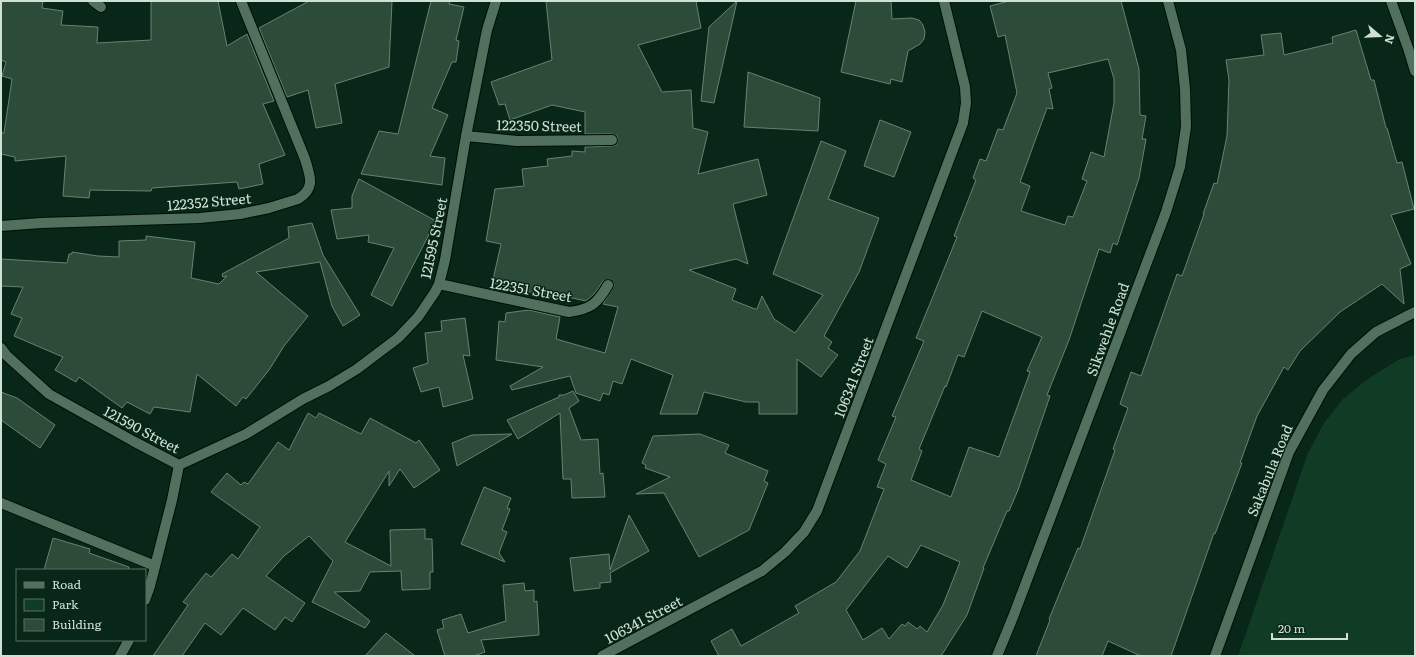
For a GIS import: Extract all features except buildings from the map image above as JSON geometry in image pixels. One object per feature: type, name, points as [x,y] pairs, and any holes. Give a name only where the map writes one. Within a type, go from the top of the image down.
[{"type":"street","name":"122352 Street","points":[[1,226],[41,223],[200,218],[240,214],[269,208],[302,197],[308,191],[310,184],[307,165],[241,1]]},
{"type":"street","name":"121595 Street","points":[[179,465],[246,434],[303,399],[329,386],[357,369],[398,338],[418,317],[439,284],[450,237],[466,136],[488,30],[496,1]]},
{"type":"street","name":"106341 Street","points":[[602,656],[762,571],[785,552],[804,532],[817,511],[963,122],[966,103],[965,87],[944,1]]},
{"type":"street","name":"Sikwehle Road","points":[[997,656],[1016,610],[1166,212],[1180,167],[1186,127],[1185,89],[1181,50],[1168,1]]},
{"type":"street","points":[[1391,1],[1415,71]]},
{"type":"street","name":"122350 Street","points":[[466,136],[517,141],[612,140]]},
{"type":"street","name":"122351 Street","points":[[439,284],[569,312],[581,310],[591,306],[601,297],[608,284]]},
{"type":"street","name":"Sakabula Road","points":[[1214,656],[1289,452],[1323,390],[1351,354],[1376,332],[1415,312]]},
{"type":"street","name":"121590 Street","points":[[1,348],[6,355],[49,394],[179,465],[172,500],[146,597]]},
{"type":"street","points":[[1,503],[154,566]]},
{"type":"street","points":[[120,656],[128,641]]},
{"type":"green space","points":[[1415,355],[1415,654],[1409,656],[1238,656],[1308,453],[1324,423],[1343,399],[1369,378],[1400,359]]}]
